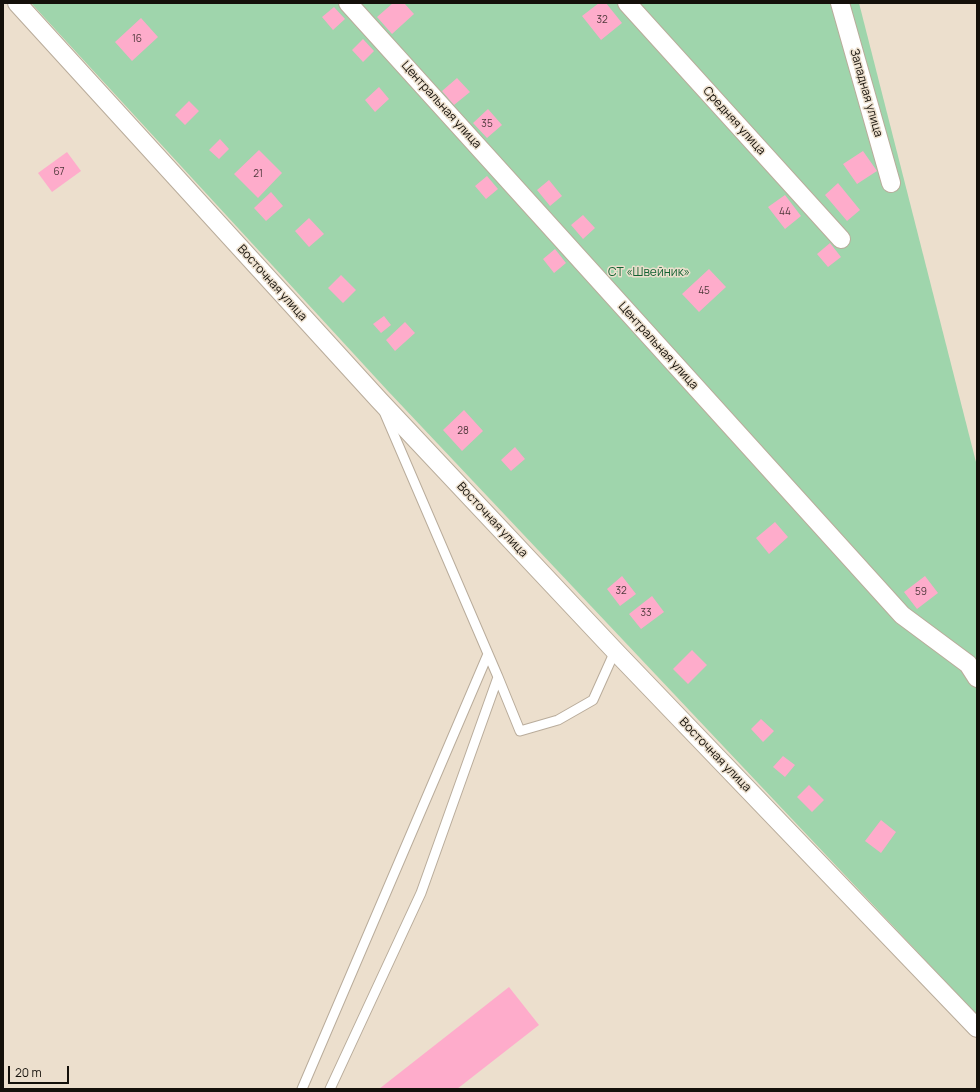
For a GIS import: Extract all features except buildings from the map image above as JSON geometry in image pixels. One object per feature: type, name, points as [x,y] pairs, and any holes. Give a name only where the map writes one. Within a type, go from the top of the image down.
[{"type":"street","name":"Восточная улица","points":[[17,3],[379,400],[615,651],[977,1028]]},
{"type":"street","name":"Центральная улица","points":[[348,3],[902,615],[968,664],[977,678]]},
{"type":"street","name":"Средняя улица","points":[[627,3],[841,239]]},
{"type":"street","name":"Западная улица","points":[[840,3],[891,183]]},
{"type":"lane","points":[[379,400],[520,731],[558,720],[594,700],[615,651]]},
{"type":"lane","points":[[302,1089],[488,654]]},
{"type":"lane","points":[[330,1089],[421,893],[498,677]]},
{"type":"green space","name":"СТ «Швейник»","points":[[31,3],[859,3],[977,466],[977,1015],[387,390]]}]
